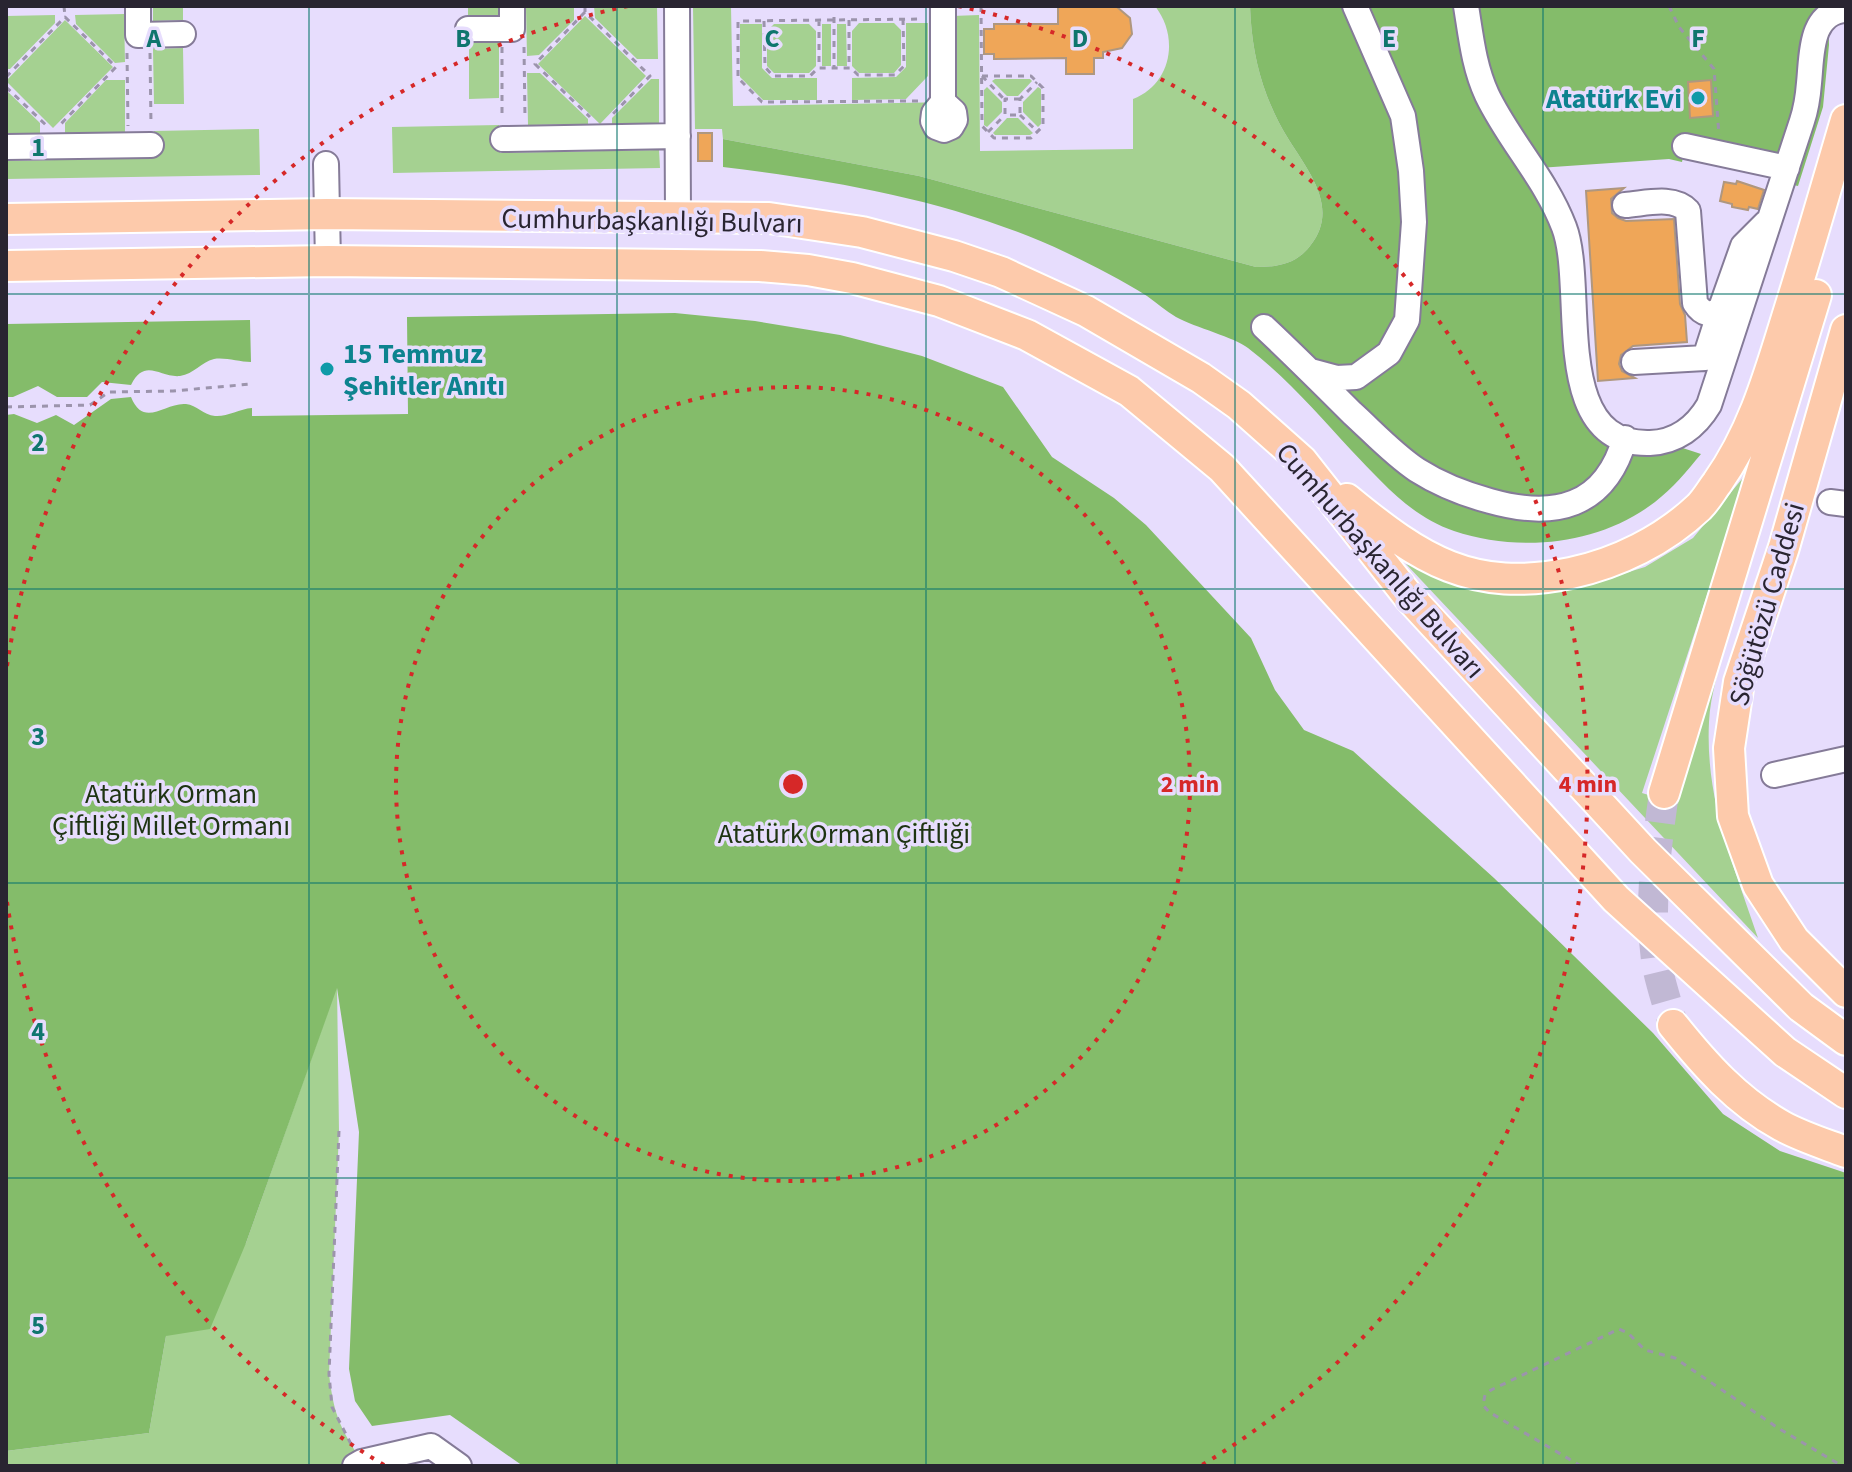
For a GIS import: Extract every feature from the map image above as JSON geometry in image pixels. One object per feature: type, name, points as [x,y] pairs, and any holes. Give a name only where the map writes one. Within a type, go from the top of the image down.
[{"type":"main road","points":[[1302,461],[1398,540],[1433,561],[1466,573],[1500,580],[1544,578],[1587,569],[1630,554],[1667,532],[1700,506],[1727,470],[1751,426],[1846,120]]},
{"type":"main road","name":"Söğütözü Caddesi","points":[[1664,793],[1846,193]]},
{"type":"main road","name":"Cumhurbaşkanlığı Bulvarı","points":[[6,219],[327,214],[769,218],[816,224],[908,243],[1001,272],[1086,311],[1201,378],[1239,405],[1302,461],[1409,597],[1643,851],[1801,1007],[1846,1040]]},
{"type":"main road","name":"Cumhurbaşkanlığı Bulvarı","points":[[6,266],[328,261],[687,264],[808,270],[852,278],[984,316],[1064,353],[1129,391],[1222,468],[1616,899],[1785,1052],[1846,1093]]},
{"type":"main road","name":"Söğütözü Caddesi","points":[[1846,330],[1784,547],[1739,682],[1729,748],[1733,816],[1758,885],[1794,940],[1846,992]]},
{"type":"main road","points":[[1673,1025],[1703,1063],[1738,1097],[1784,1127],[1846,1152]]},
{"type":"lane","points":[[138,6],[138,35],[183,34]]},
{"type":"lane","points":[[468,29],[512,29],[512,6]]},
{"type":"lane","points":[[677,6],[678,217]]},
{"type":"lane","points":[[1309,370],[1337,378],[1356,377],[1389,353],[1407,320],[1414,222],[1403,116],[1355,6]]},
{"type":"lane","points":[[1466,6],[1474,58],[1488,98],[1557,207],[1566,232],[1571,258],[1578,367],[1585,400],[1597,419],[1625,438],[1653,443],[1685,432],[1703,416],[1709,405],[1721,308],[1743,246],[1770,219]]},
{"type":"lane","points":[[1714,362],[1770,219],[1807,104],[1815,34],[1831,14],[1846,10]]},
{"type":"lane","points":[[933,13],[943,101]]},
{"type":"lane","points":[[514,139],[678,136]]},
{"type":"lane","points":[[6,147],[140,145]]},
{"type":"lane","points":[[1685,146],[1787,168]]},
{"type":"lane","points":[[326,164],[328,261]]},
{"type":"lane","points":[[1625,205],[1670,202],[1688,211],[1698,342],[1714,362]]},
{"type":"lane","points":[[1695,303],[1707,314],[1721,308]]},
{"type":"lane","points":[[1264,327],[1415,469],[1455,490],[1498,503],[1540,510],[1560,508],[1579,501],[1607,480],[1625,438]]},
{"type":"lane","points":[[1634,362],[1714,362]]},
{"type":"lane","points":[[1774,775],[1846,759]]},
{"type":"lane","points":[[360,1465],[431,1446],[459,1466]]},
{"type":"path","points":[[64,6],[65,17],[116,67]]},
{"type":"path","points":[[535,64],[585,12],[585,6]]},
{"type":"path","points":[[981,6],[982,126],[994,138],[1031,138],[1043,126],[1043,88],[1031,76],[982,76]]},
{"type":"path","points":[[1669,6],[1679,27],[1714,69],[1720,154]]},
{"type":"path","points":[[585,12],[650,76],[600,127]]},
{"type":"path","points":[[933,13],[903,19],[738,21],[738,78],[762,102],[943,101]]},
{"type":"path","points":[[6,77],[65,17]]},
{"type":"path","points":[[834,18],[834,68]]},
{"type":"path","points":[[764,21],[765,67],[773,76],[810,76],[819,68],[849,68],[858,75],[895,75],[904,66],[903,19]]},
{"type":"path","points":[[819,20],[819,68]]},
{"type":"path","points":[[849,20],[849,68]]},
{"type":"path","points":[[501,29],[514,139]]},
{"type":"path","points":[[140,145],[150,35]]},
{"type":"path","points":[[514,139],[524,64],[524,40]]},
{"type":"path","points":[[127,46],[140,145]]},
{"type":"path","points":[[524,64],[535,64],[589,117]]},
{"type":"path","points":[[6,87],[53,132],[116,67],[128,66]]},
{"type":"path","points":[[982,76],[1005,99],[1020,99],[1037,82]]},
{"type":"path","points":[[1005,99],[1005,115]]},
{"type":"path","points":[[1020,99],[1020,115]]},
{"type":"path","points":[[988,132],[1005,115],[1020,115],[1037,131]]},
{"type":"path","points":[[6,407],[90,405],[109,392],[173,391],[251,384]]},
{"type":"path","points":[[339,1131],[329,1374],[332,1407],[360,1465]]},
{"type":"path","points":[[1581,1466],[1489,1412],[1483,1405],[1485,1395],[1619,1329],[1628,1333],[1645,1350],[1675,1358],[1778,1428],[1842,1466]]},
{"type":"green space","points":[[153,6],[183,6],[183,20],[153,21]]},
{"type":"green space","points":[[468,6],[498,6],[498,15],[468,15]]},
{"type":"green space","points":[[594,6],[657,6],[658,59],[637,59],[595,18]]},
{"type":"green space","points":[[1155,6],[1250,6],[1255,52],[1267,96],[1312,178],[1322,205],[1319,232],[1305,252],[1293,261],[1256,267],[919,176],[723,139],[722,129],[695,129],[693,8],[731,7],[733,106],[952,102],[952,16],[979,15],[980,151],[1133,149],[1133,99],[1156,83],[1168,59],[1167,32]]},
{"type":"green space","points":[[1250,6],[1828,6],[1829,45],[1823,107],[1798,186],[1769,180],[1772,165],[1685,147],[1682,162],[1669,159],[1523,169],[1558,234],[1582,415],[1701,454],[1662,497],[1609,528],[1558,541],[1505,542],[1454,531],[1424,517],[1398,497],[1289,384],[1248,348],[1176,317],[1137,290],[1067,253],[984,220],[899,196],[811,179],[723,167],[723,139],[919,176],[1256,267],[1286,263],[1305,252],[1319,232],[1322,205],[1312,178],[1267,96],[1255,52]]},
{"type":"green space","points":[[574,7],[574,20],[539,55],[527,56],[526,8]]},
{"type":"green space","points":[[124,14],[125,62],[115,63],[76,24],[75,15]]},
{"type":"green space","points":[[55,15],[55,23],[10,69],[6,69],[6,16]]},
{"type":"green space","points":[[585,16],[646,76],[600,124],[538,64]]},
{"type":"green space","points":[[65,20],[113,67],[53,128],[6,81]]},
{"type":"green space","points":[[859,23],[894,23],[901,30],[901,65],[894,73],[859,73],[852,66],[852,31]]},
{"type":"green space","points":[[906,23],[928,23],[928,76],[906,99],[852,100],[852,78],[896,77],[906,67]]},
{"type":"green space","points":[[740,24],[762,24],[762,68],[772,78],[817,78],[817,100],[763,100],[740,77]]},
{"type":"green space","points":[[774,24],[809,24],[816,31],[816,66],[809,73],[774,73],[767,66],[767,31]]},
{"type":"green space","points":[[822,24],[831,24],[831,66],[822,66]]},
{"type":"green space","points":[[837,24],[846,24],[847,66],[837,66]]},
{"type":"green space","points":[[469,43],[499,43],[499,98],[469,99]]},
{"type":"green space","points":[[183,48],[184,104],[154,104],[153,49]]},
{"type":"green space","points":[[527,73],[540,73],[588,119],[588,124],[528,125]]},
{"type":"green space","points":[[651,79],[659,79],[659,123],[612,124],[612,118]]},
{"type":"green space","points":[[106,80],[125,80],[125,132],[65,133],[65,123]]},
{"type":"green space","points":[[992,81],[1032,81],[1018,96],[1007,96]]},
{"type":"green space","points":[[987,87],[1002,102],[1002,112],[987,127],[984,125],[984,90]]},
{"type":"green space","points":[[1038,87],[1041,89],[1041,124],[1038,127],[1023,112],[1023,102]]},
{"type":"green space","points":[[6,90],[40,123],[40,133],[6,134]]},
{"type":"green space","points":[[1007,118],[1018,118],[1033,133],[995,135],[993,133]]},
{"type":"green space","points":[[499,125],[500,153],[659,150],[660,168],[393,173],[392,127]]},
{"type":"green space","points":[[259,129],[260,175],[6,179],[6,161],[154,158],[154,131]]},
{"type":"green space","name":"Atatürk Orman Çiftliği","points":[[675,313],[755,321],[840,335],[922,356],[1003,387],[1052,457],[1114,498],[1146,525],[1251,638],[1275,690],[1304,730],[1353,751],[1494,878],[1653,1033],[1723,1114],[1780,1151],[1846,1173],[1846,1466],[523,1466],[450,1415],[372,1426],[355,1401],[349,1369],[359,1132],[337,988],[246,1243],[210,1329],[166,1336],[149,1433],[6,1451],[6,415],[14,414],[37,423],[56,415],[74,425],[111,399],[131,397],[136,406],[149,413],[186,404],[215,416],[252,408],[252,416],[408,414],[407,317]]},
{"type":"green space","points":[[250,320],[251,362],[214,359],[180,376],[147,370],[136,377],[131,385],[102,382],[87,397],[57,397],[38,386],[6,397],[6,324]]},
{"type":"green space","points":[[1747,473],[1642,793],[1678,804],[1682,778],[1726,637],[1710,711],[1709,751],[1716,806],[1758,938],[1406,564],[1519,594],[1583,586],[1645,567],[1693,538]]},
{"type":"green space","points":[[337,986],[339,1131],[329,1374],[340,1423],[365,1466],[6,1466],[6,1451],[149,1433],[166,1336],[246,1243]]},
{"type":"building","points":[[1058,6],[1117,7],[1130,18],[1132,34],[1122,48],[1103,52],[1103,58],[1094,58],[1094,74],[1066,74],[1066,58],[994,59],[994,54],[984,54],[984,29],[994,29],[994,24],[1058,24]]},
{"type":"building","name":"Atatürk Evi","points":[[1711,80],[1713,116],[1690,118],[1688,82]]},
{"type":"building","points":[[698,133],[712,133],[712,161],[698,161]]},
{"type":"building","points":[[1737,181],[1764,190],[1758,209],[1732,207],[1732,204],[1720,201],[1724,182],[1736,184]]},
{"type":"building","points":[[1624,188],[1611,199],[1612,213],[1618,218],[1626,221],[1674,219],[1680,304],[1685,315],[1687,342],[1633,346],[1621,355],[1619,364],[1622,371],[1635,378],[1598,381],[1586,191]]},
{"type":"tunnel","points":[[1664,793],[1656,858],[1653,923],[1657,966],[1673,1025]]},
{"type":"place","name":"Atatürk Evi","points":[[1698,98]]},
{"type":"place","name":"15 Temmuz Şehitler Anıtı","points":[[327,369]]},
{"type":"park label","name":"Atatürk Orman Çiftliği Millet Ormanı","points":[[171,809]]}]
